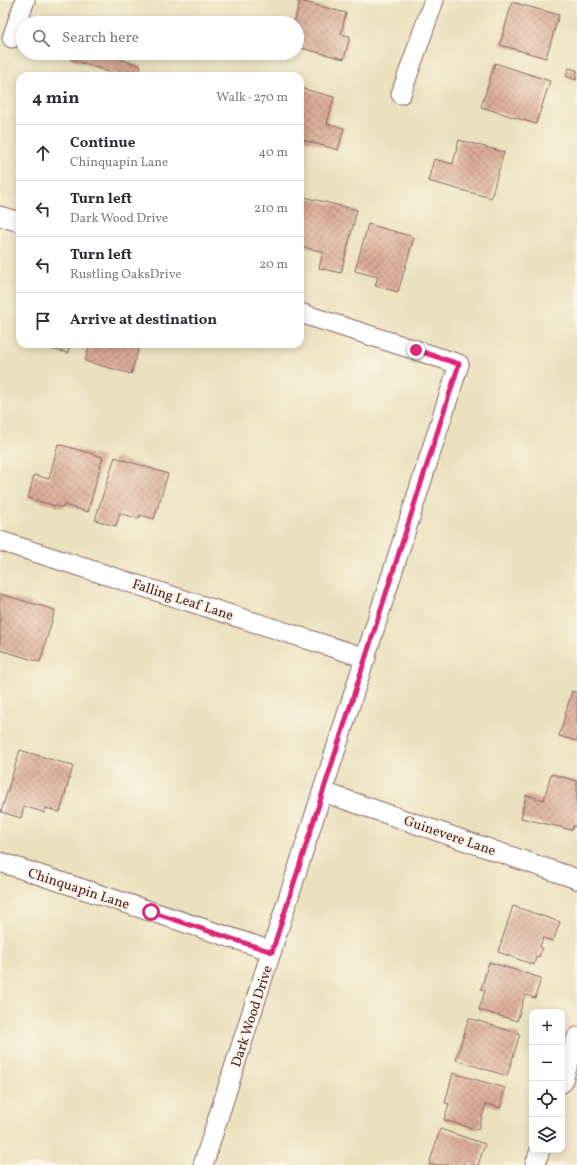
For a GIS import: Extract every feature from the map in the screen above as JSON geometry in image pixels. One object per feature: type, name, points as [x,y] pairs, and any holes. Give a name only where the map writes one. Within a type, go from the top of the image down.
[{"type":"street","points":[[20,16],[25,0]]},
{"type":"street","points":[[401,94],[434,0]]},
{"type":"street","points":[[12,38],[16,26]]},
{"type":"street","points":[[0,216],[16,221]]},
{"type":"street","name":"Dark Wood Drive","points":[[203,1165],[459,364],[304,314]]},
{"type":"street","name":"Falling Leaf Lane","points":[[0,540],[366,658]]},
{"type":"street","name":"Guinevere Lane","points":[[323,792],[577,879]]},
{"type":"street","name":"Chinquapin Lane","points":[[0,862],[272,952]]},
{"type":"street","points":[[563,1081],[577,1037]]},
{"type":"street","points":[[535,1165],[539,1153]]},
{"type":"building","points":[[300,1],[346,13],[341,34],[350,36],[344,59],[304,49],[304,16],[296,16]]},
{"type":"building","points":[[512,2],[559,15],[546,58],[500,45]]},
{"type":"building","points":[[73,60],[123,60],[141,66],[139,72],[109,72]]},
{"type":"building","points":[[495,63],[550,81],[536,124],[481,107]]},
{"type":"building","points":[[569,68],[577,70],[576,80],[566,76]]},
{"type":"building","points":[[304,89],[334,97],[327,124],[344,128],[338,150],[304,140]]},
{"type":"building","points":[[459,140],[504,152],[491,198],[428,181],[434,159],[453,164]]},
{"type":"building","points":[[304,197],[357,210],[341,273],[319,268],[323,252],[304,247]]},
{"type":"building","points":[[368,224],[414,237],[398,292],[375,286],[378,277],[355,271]]},
{"type":"building","points":[[46,348],[69,348],[68,353]]},
{"type":"building","points":[[89,348],[139,348],[131,374],[85,361]]},
{"type":"building","points":[[58,444],[103,457],[88,512],[64,505],[63,508],[28,498],[34,475],[49,479]]},
{"type":"building","points":[[115,457],[168,474],[154,519],[140,515],[139,519],[120,513],[116,526],[95,520]]},
{"type":"building","points":[[0,594],[55,610],[40,662],[0,650]]},
{"type":"building","points":[[572,691],[577,693],[577,741],[559,736]]},
{"type":"building","points":[[20,750],[73,766],[60,812],[46,808],[45,813],[24,806],[21,818],[1,812]]},
{"type":"building","points":[[551,774],[577,781],[577,827],[573,826],[572,830],[521,818],[526,795],[544,800]]},
{"type":"building","points":[[513,906],[560,922],[553,941],[543,938],[539,957],[536,956],[534,965],[498,952]]},
{"type":"building","points":[[489,962],[541,978],[535,998],[525,995],[517,1021],[479,1010],[485,990],[481,989]]},
{"type":"building","points":[[469,1018],[520,1034],[507,1076],[456,1060]]},
{"type":"building","points":[[453,1073],[505,1088],[500,1108],[486,1104],[478,1130],[444,1120],[449,1104],[445,1103]]},
{"type":"building","points":[[440,1129],[485,1144],[478,1165],[429,1165]]},
{"type":"route","points":[[151,912],[272,952],[459,364],[416,350]]}]
